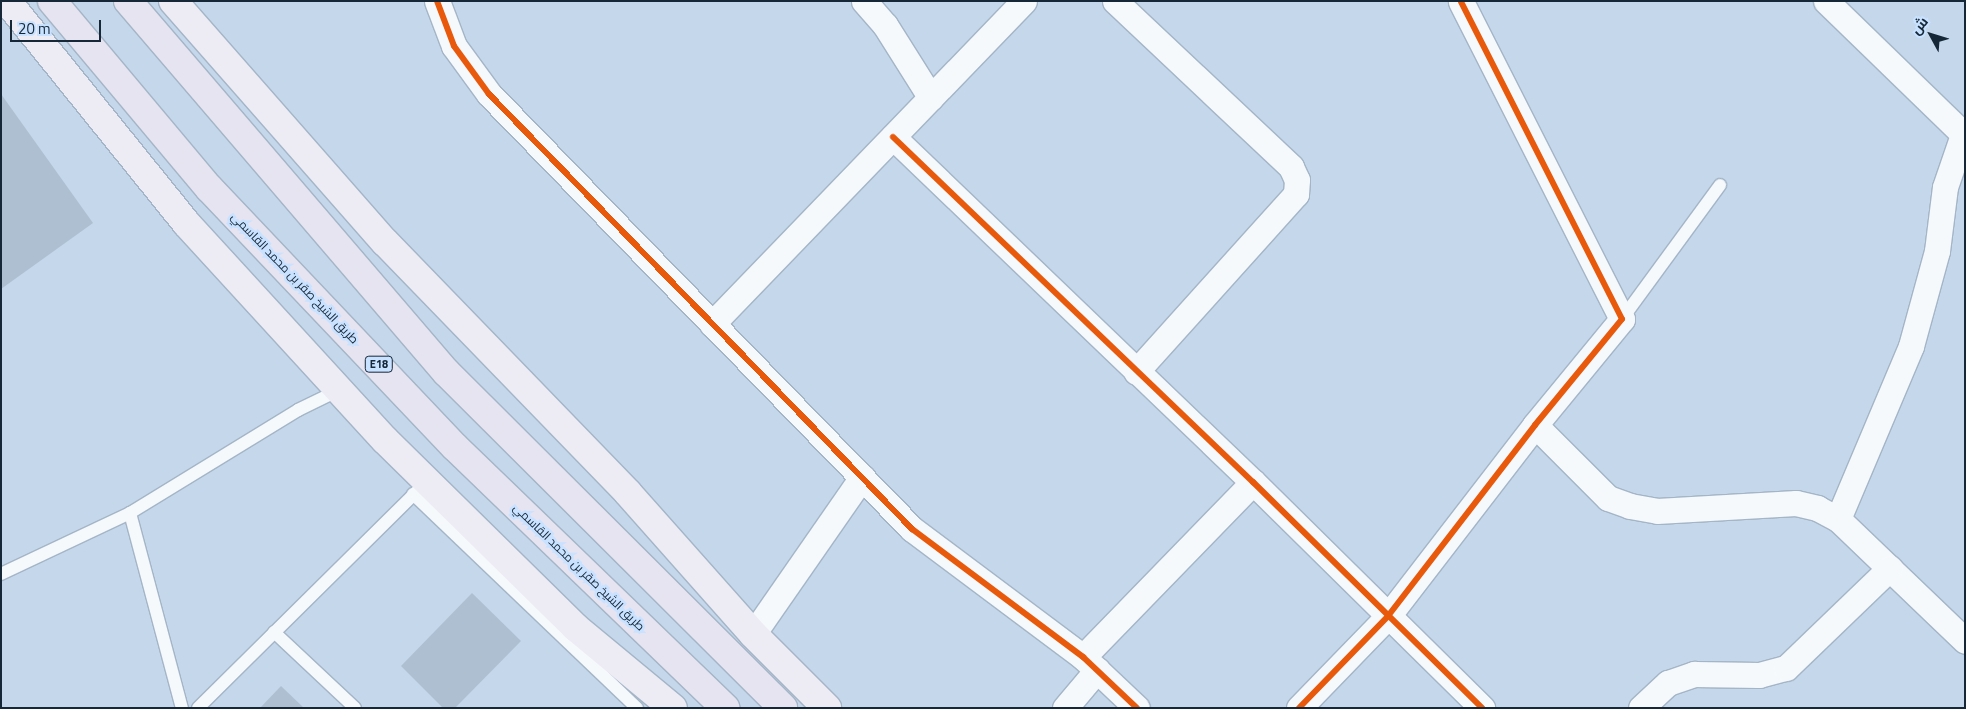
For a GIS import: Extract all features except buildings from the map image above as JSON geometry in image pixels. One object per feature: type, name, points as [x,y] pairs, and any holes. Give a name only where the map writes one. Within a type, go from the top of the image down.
[{"type":"highway","name":"طريق الشيخ صقر بن محمد القاسمي","points":[[52,1],[209,188],[455,447],[725,708]]},
{"type":"highway","points":[[128,1],[446,372],[783,708]]},
{"type":"main road","points":[[6,1],[186,223],[339,390],[420,487],[576,627],[673,708]]},
{"type":"main road","points":[[173,1],[385,242],[628,493],[753,634],[827,708]]},
{"type":"street","points":[[437,1],[454,46],[489,94],[912,529],[1090,664],[1138,708]]},
{"type":"street","points":[[864,1],[885,25],[931,98]]},
{"type":"street","points":[[712,324],[1024,1]]},
{"type":"street","points":[[1115,1],[1291,167],[1297,180],[1296,194],[1136,372]]},
{"type":"street","points":[[1299,708],[1388,616],[1535,425],[1622,319],[1461,1]]},
{"type":"street","points":[[1826,1],[1963,131],[1945,187],[1937,250],[1922,313],[1886,409],[1838,519]]},
{"type":"street","points":[[893,137],[1136,372],[1253,482],[1482,708]]},
{"type":"street","points":[[1535,425],[1608,498],[1630,506],[1658,511],[1796,503],[1817,508],[1838,519],[1965,641]]},
{"type":"street","points":[[753,634],[862,477]]},
{"type":"street","points":[[1065,708],[1090,664],[1253,482]]},
{"type":"street","points":[[1640,708],[1668,683],[1694,674],[1759,674],[1786,668],[1890,568]]},
{"type":"lane","points":[[1622,319],[1720,185]]},
{"type":"lane","points":[[1,574],[130,513],[298,410],[339,390]]},
{"type":"lane","points":[[198,708],[420,487],[637,708]]},
{"type":"lane","points":[[130,513],[182,708]]},
{"type":"lane","points":[[274,632],[355,708]]},
{"type":"cycle path","points":[[437,1],[454,46],[489,94],[912,529],[1083,657],[1137,708]]},
{"type":"cycle path","points":[[1299,708],[1388,616],[1535,425],[1622,319],[1461,1]]},
{"type":"cycle path","points":[[893,137],[1253,482],[1482,708]]}]
